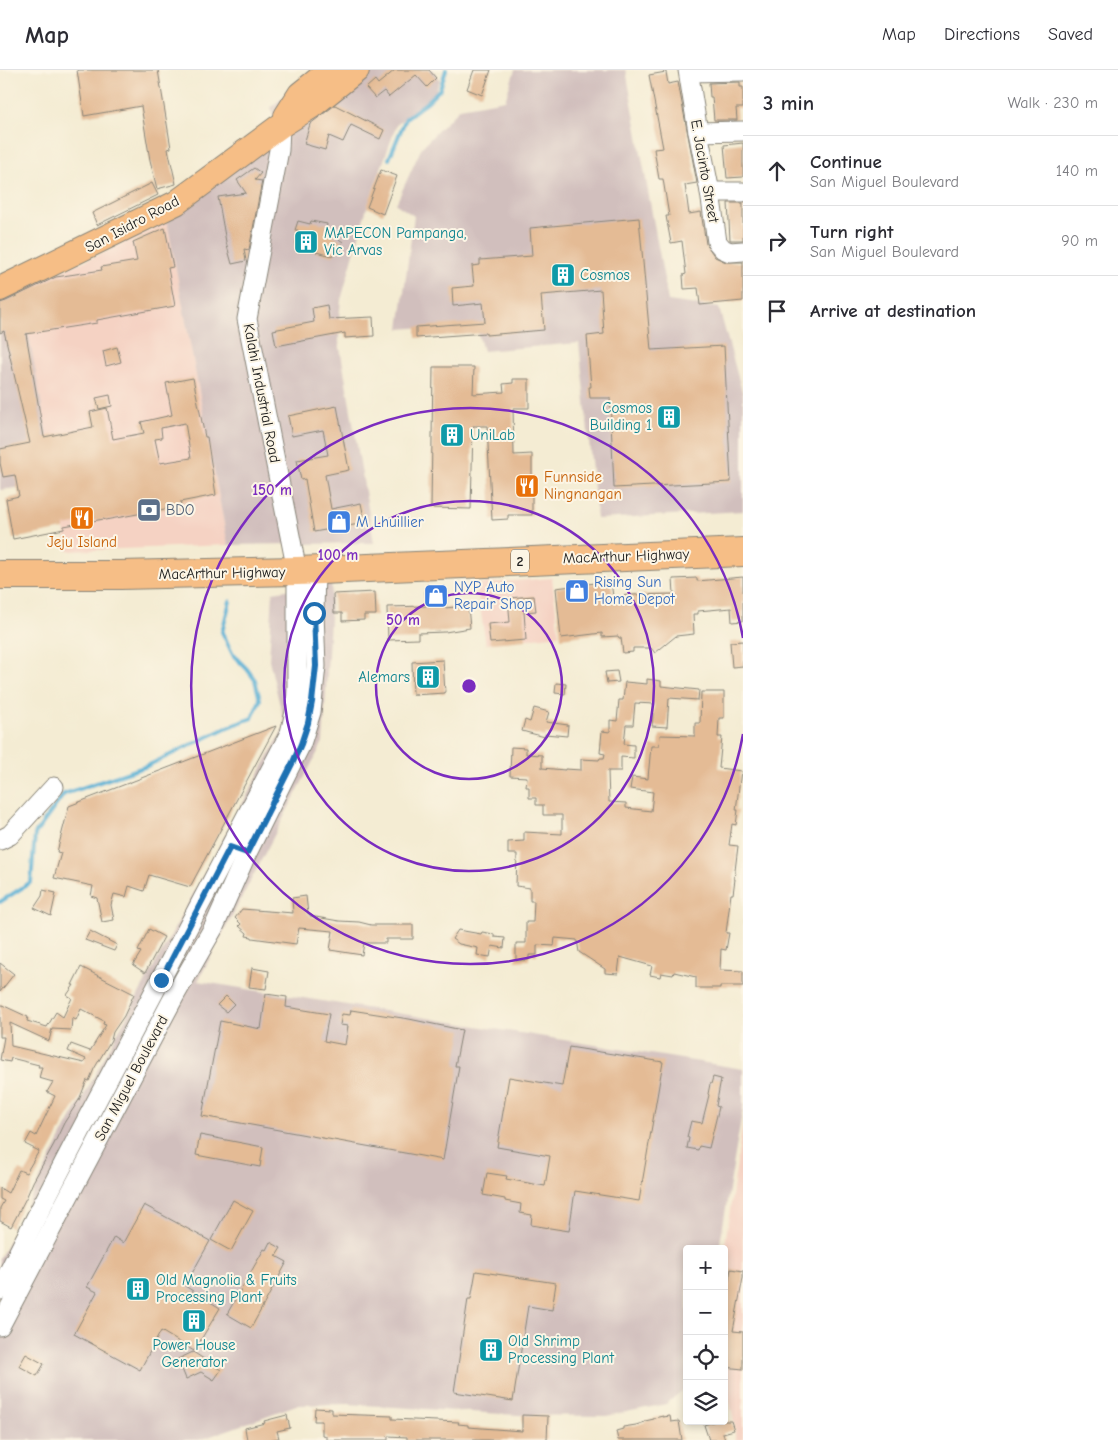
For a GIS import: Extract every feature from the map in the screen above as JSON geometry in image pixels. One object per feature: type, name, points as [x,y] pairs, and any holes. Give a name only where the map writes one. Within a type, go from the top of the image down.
[{"type":"highway","name":"MacArthur Highway","points":[[0,575],[120,575],[306,570],[743,552]]},
{"type":"main road","name":"San Isidro Road","points":[[280,126],[300,94],[330,70]]},
{"type":"main road","name":"San Isidro Road","points":[[0,290],[176,203],[280,126],[312,106],[357,70]]},
{"type":"street","points":[[689,71],[743,71]]},
{"type":"street","name":"E. Jacinto Street","points":[[689,71],[717,242],[723,249],[730,252],[743,251]]},
{"type":"street","name":"Kalahi Industrial Road","points":[[280,126],[279,150],[247,319],[306,570]]},
{"type":"street","points":[[698,132],[743,131]]},
{"type":"street","points":[[710,192],[743,192]]},
{"type":"street","name":"San Miguel Boulevard","points":[[0,1326],[175,994],[214,927],[239,850],[290,732],[296,708],[306,570]]},
{"type":"street","points":[[0,840],[10,834],[54,787]]},
{"type":"street","name":"San Miguel Boulevard","points":[[0,1290],[32,1223],[192,919],[239,850]]},
{"type":"street","points":[[192,919],[214,927]]},
{"type":"street","points":[[32,1223],[49,1234]]},
{"type":"shaded area","points":[[317,70],[432,70],[440,80],[433,97],[397,124],[367,207],[341,300],[339,342],[374,543],[228,545],[167,221],[274,119],[271,107]]},
{"type":"shaded area","points":[[515,70],[626,70],[668,301],[719,308],[743,395],[743,511],[597,519],[579,343],[483,351],[475,323],[399,329],[414,216],[396,204],[422,147],[460,108],[505,100]]},
{"type":"shaded area","points":[[167,221],[228,545],[68,551],[20,288],[103,253]]},
{"type":"shaded area","points":[[20,288],[56,483],[0,490],[0,298]]},
{"type":"shaded area","points":[[552,578],[559,635],[486,644],[476,584]]},
{"type":"shaded area","points":[[332,583],[323,742],[198,981],[743,1069],[743,1107],[720,1245],[683,1245],[683,1390],[666,1404],[606,1416],[517,1415],[349,1404],[296,1405],[200,1440],[0,1440],[0,1258],[68,1124],[285,726],[269,660],[273,592]]},
{"type":"shaded area","points":[[743,1122],[743,1440],[735,1440],[735,1428],[728,1393],[728,1245],[725,1245]]},
{"type":"building","points":[[77,70],[158,70],[171,148],[168,149],[176,184],[157,189],[141,106],[84,116]]},
{"type":"building","points":[[395,70],[429,70],[436,78],[427,87],[416,75],[389,97],[384,91],[375,98],[366,88],[375,80],[378,84]]},
{"type":"building","points":[[474,70],[491,70],[482,95],[467,89]]},
{"type":"building","points":[[666,72],[668,84],[678,82],[697,183],[685,185],[689,214],[701,212],[706,244],[715,257],[726,262],[743,262],[743,301],[700,305],[698,288],[684,289],[683,275],[686,274],[682,241],[671,243],[666,216],[669,216],[663,179],[659,179],[654,149],[663,148],[649,75]]},
{"type":"building","points":[[740,82],[740,87],[743,87],[743,108],[736,108],[737,120],[714,120],[709,83]]},
{"type":"building","points":[[335,105],[384,130],[380,139],[351,125],[343,142],[329,136],[325,150],[304,144],[310,124]]},
{"type":"building","points":[[743,143],[743,177],[727,178],[724,145]]},
{"type":"building","points":[[254,168],[261,173],[255,180],[262,181],[249,250],[244,249],[246,261],[232,264],[218,197],[246,193],[237,180]]},
{"type":"building","points":[[381,170],[397,176],[383,214],[367,207]]},
{"type":"building","points":[[152,183],[158,195],[97,225],[92,213]]},
{"type":"building","points":[[728,203],[743,203],[743,240],[730,240]]},
{"type":"building","points":[[639,218],[651,350],[724,346],[731,482],[614,488],[610,398],[590,398],[589,387],[591,387],[587,336],[604,334],[601,290],[541,295],[544,330],[416,338],[416,327],[485,322],[483,303],[453,306],[452,288],[474,286],[472,266],[480,265],[480,260],[532,256],[530,228]]},
{"type":"building","points":[[298,221],[310,224],[311,221],[327,224],[326,230],[343,242],[333,256],[295,246],[298,230],[295,230]]},
{"type":"building","points":[[165,228],[173,267],[168,268],[175,306],[97,320],[97,323],[26,334],[44,437],[93,427],[90,412],[107,408],[113,439],[144,433],[141,422],[172,415],[166,383],[193,378],[205,437],[207,437],[216,495],[180,502],[181,506],[64,526],[64,529],[13,539],[6,499],[19,496],[15,475],[3,477],[0,449],[30,443],[4,331],[0,333],[0,303],[56,277],[102,270],[101,267],[137,261],[133,242]],"holes":[[[185,423],[191,458],[160,463],[155,439],[162,438],[161,428]]]},
{"type":"building","points":[[327,305],[329,319],[373,317],[374,336],[345,338],[345,333],[276,346],[273,330],[314,322],[312,308]]},
{"type":"building","points":[[117,347],[121,362],[106,366],[103,351]]},
{"type":"building","points":[[433,367],[474,367],[473,394],[504,392],[503,384],[513,383],[513,379],[529,379],[529,408],[513,408],[514,455],[532,454],[532,515],[508,515],[508,519],[492,520],[487,426],[473,426],[471,509],[431,508]]},
{"type":"building","points":[[110,395],[112,406],[99,409],[96,398]]},
{"type":"building","points":[[337,406],[349,470],[325,475],[331,509],[361,503],[365,523],[314,532],[305,479],[301,480],[297,460],[328,455],[323,430],[292,436],[288,416]]},
{"type":"building","points":[[743,577],[743,621],[732,622],[731,608],[698,611],[698,614],[693,614],[694,634],[676,636],[655,653],[651,648],[633,648],[633,652],[623,653],[621,638],[618,636],[602,637],[602,633],[561,638],[556,588],[611,581],[613,597],[674,594],[673,579],[697,578],[697,581]]},
{"type":"building","points":[[443,590],[444,608],[468,606],[470,628],[445,632],[418,633],[418,639],[388,640],[387,607],[426,606],[425,591]]},
{"type":"building","points":[[375,592],[376,615],[364,615],[364,620],[342,621],[342,613],[334,613],[333,594]]},
{"type":"building","points":[[534,596],[536,611],[524,612],[526,640],[490,643],[488,624],[510,622],[508,598]]},
{"type":"building","points":[[743,641],[743,666],[732,667],[730,642]]},
{"type":"building","name":"Alemars","points":[[443,660],[445,693],[413,695],[412,662]]},
{"type":"building","points":[[617,671],[619,682],[607,683],[605,672]]},
{"type":"building","points":[[647,679],[661,681],[661,686],[699,690],[698,700],[669,698],[667,727],[652,726],[654,704],[635,703],[633,725],[626,725],[624,744],[634,745],[634,758],[621,757],[621,771],[608,771],[609,802],[626,803],[626,808],[651,811],[653,792],[630,789],[632,777],[648,779],[651,746],[659,746],[660,735],[695,736],[695,723],[700,723],[701,692],[724,692],[724,718],[719,718],[718,737],[722,737],[719,768],[741,771],[736,825],[732,824],[729,845],[738,846],[735,879],[726,933],[729,933],[726,950],[721,949],[720,970],[743,971],[743,986],[696,988],[696,977],[674,972],[673,975],[661,973],[660,977],[650,975],[652,966],[620,957],[618,974],[605,973],[605,969],[579,952],[577,940],[555,938],[554,946],[537,945],[537,955],[529,955],[529,960],[516,961],[516,943],[526,943],[526,922],[533,922],[534,901],[530,901],[530,888],[516,886],[517,854],[508,854],[508,842],[524,841],[524,832],[562,834],[562,815],[543,815],[543,805],[536,805],[536,798],[529,798],[529,787],[526,787],[527,777],[510,776],[511,747],[526,748],[526,754],[542,755],[542,768],[581,770],[581,759],[599,760],[604,758],[605,754],[600,753],[602,731],[610,732],[610,720],[617,721],[619,700],[623,700],[625,682],[647,684]]},
{"type":"building","points":[[556,683],[566,684],[565,694],[555,693]]},
{"type":"building","points":[[534,708],[549,712],[546,722],[568,725],[567,736],[545,734],[545,737],[522,731],[525,720],[530,722]]},
{"type":"building","points":[[276,726],[190,887],[149,875],[144,891],[129,886],[126,897],[114,894],[111,905],[114,920],[102,922],[97,898],[91,896],[93,886],[54,878],[61,853],[57,852],[69,806]]},
{"type":"building","points":[[43,890],[56,893],[51,916],[34,908],[42,896]]},
{"type":"building","points":[[306,896],[308,914],[310,916],[371,925],[413,925],[413,939],[386,939],[386,943],[364,943],[362,955],[330,950],[333,931],[299,928],[296,944],[246,936],[247,933],[239,926],[241,924],[235,918],[242,909],[293,913],[292,898]]},
{"type":"building","points":[[149,929],[164,937],[145,973],[133,965],[141,952],[138,951]]},
{"type":"building","points":[[458,930],[494,934],[494,937],[505,938],[504,948],[492,946],[490,957],[477,955],[478,948],[459,944],[452,939]]},
{"type":"building","points":[[90,931],[117,945],[114,951],[85,940]]},
{"type":"building","points":[[0,963],[14,974],[0,992]]},
{"type":"building","points":[[81,967],[134,994],[89,1081],[87,1080],[79,1100],[64,1123],[11,1227],[0,1221],[0,1208],[4,1201],[0,1199],[0,1188],[8,1193],[19,1170],[26,1173],[39,1151],[25,1144],[31,1133],[36,1136],[55,1096],[47,1092],[53,1082],[39,1078],[42,1067],[38,1067],[39,1065],[11,1058],[10,1062],[0,1060],[4,1037],[0,1037],[0,1004],[28,1017],[27,1021],[47,1027],[56,1012],[63,1017],[72,998],[67,995],[74,985],[72,985]],"holes":[[[81,1009],[104,1021],[103,1024],[106,1025],[90,1051],[71,1044],[68,1051],[86,1059],[84,1063],[11,1046],[10,1023],[49,1041],[52,1029],[71,1030],[72,1018],[76,1020]]]},
{"type":"building","points":[[252,968],[269,971],[266,989],[249,987]]},
{"type":"building","points":[[266,994],[287,997],[286,1007],[329,1014],[324,1041],[345,1045],[348,1026],[340,1025],[342,1014],[350,1015],[351,1010],[462,1030],[455,1066],[459,1066],[443,1160],[202,1116],[220,1021],[261,1029]]},
{"type":"building","points":[[226,996],[234,1004],[226,1012],[217,1005]]},
{"type":"building","points":[[569,1047],[663,1062],[639,1201],[575,1191],[569,1231],[531,1225],[532,1215],[520,1213],[521,1204],[483,1195],[487,1173],[507,1176],[506,1179],[545,1186],[550,1156],[497,1147],[509,1077],[562,1086]]},
{"type":"building","points":[[713,1077],[721,1079],[716,1106],[719,1107],[709,1148],[699,1146],[698,1150],[687,1148],[689,1138],[687,1137],[691,1121],[702,1123]]},
{"type":"building","points":[[200,1135],[263,1147],[260,1167],[196,1155]]},
{"type":"building","points":[[233,1200],[253,1211],[231,1251],[211,1240]]},
{"type":"building","name":"Old Magnolia & Fruits Processing Plant","points":[[144,1205],[210,1241],[185,1286],[220,1308],[194,1351],[161,1331],[140,1370],[74,1334],[97,1292],[87,1287],[114,1237],[123,1243]]},
{"type":"building","points":[[270,1242],[281,1248],[276,1256],[287,1262],[251,1328],[227,1314],[264,1249],[266,1250]]},
{"type":"building","points":[[731,1269],[743,1271],[733,1331],[743,1332],[743,1369],[728,1367],[728,1284]]},
{"type":"building","name":"Old Shrimp Processing Plant","points":[[476,1271],[556,1283],[552,1310],[528,1306],[513,1401],[454,1392],[468,1299],[471,1299]]},
{"type":"building","points":[[193,1352],[221,1370],[214,1380],[201,1372],[186,1379],[178,1359]]},
{"type":"building","points":[[26,1354],[44,1364],[37,1376],[19,1366]]},
{"type":"building","points":[[315,1408],[332,1409],[332,1414],[392,1416],[392,1419],[459,1422],[458,1424],[468,1425],[468,1427],[522,1431],[522,1415],[548,1416],[547,1440],[407,1440],[407,1437],[388,1436],[388,1440],[326,1440],[326,1436],[322,1435],[322,1421],[314,1421]]},
{"type":"building","points":[[287,1415],[290,1428],[277,1431],[279,1438],[247,1440],[245,1428]]},
{"type":"building","points":[[663,1416],[670,1416],[671,1422],[679,1421],[682,1440],[618,1440],[616,1431],[623,1429],[623,1427],[636,1425]]},
{"type":"building","points":[[728,1421],[731,1421],[734,1430],[723,1433],[725,1440],[709,1440],[704,1425],[728,1425]]},
{"type":"waterway","points":[[389,159],[406,118],[440,89],[446,70]]},
{"type":"waterway","points":[[0,902],[31,882],[35,834],[64,794],[147,766],[228,727],[252,718],[260,700],[255,680],[233,655],[222,632],[230,601]]},
{"type":"place","name":"MAPECON Pampanga, Vic Arvas","points":[[306,242]]},
{"type":"place","name":"Cosmos","points":[[563,275]]},
{"type":"place","name":"Cosmos Building 1","points":[[669,417]]},
{"type":"place","name":"UniLab","points":[[452,435]]},
{"type":"place","name":"Funnside Ningnangan","points":[[527,486]]},
{"type":"place","name":"BDO","points":[[149,510]]},
{"type":"place","name":"Jeju Island","points":[[82,518]]},
{"type":"place","name":"M Lhuillier","points":[[339,522]]},
{"type":"place","name":"Rising Sun Home Depot","points":[[577,591]]},
{"type":"place","name":"NYP Auto Repair Shop","points":[[436,596]]},
{"type":"place","name":"Alemars","points":[[428,677]]},
{"type":"place","name":"Old Magnolia & Fruits Processing Plant","points":[[138,1289]]},
{"type":"place","name":"Power House Generator","points":[[194,1321]]},
{"type":"place","name":"Old Shrimp Processing Plant","points":[[491,1350]]},
{"type":"route","points":[[161,980],[230,847],[247,853],[301,744],[311,712],[316,666],[314,613]]}]
